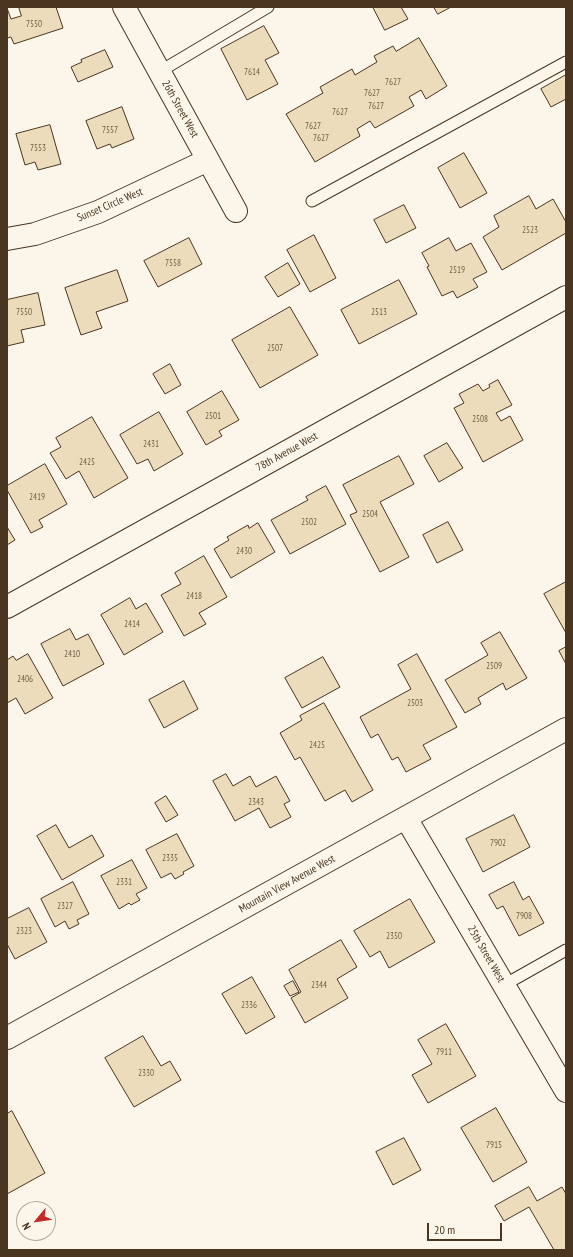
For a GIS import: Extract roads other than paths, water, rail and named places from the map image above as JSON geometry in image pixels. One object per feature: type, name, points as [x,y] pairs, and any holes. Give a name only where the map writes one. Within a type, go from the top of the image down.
[{"type":"street","name":"26th Street West","points":[[124,7],[236,211]]},
{"type":"street","name":"Sunset Circle West","points":[[7,239],[35,234],[98,212],[208,160]]},
{"type":"street","name":"78th Avenue West","points":[[7,607],[566,297]]},
{"type":"street","name":"Mountain View Avenue West","points":[[7,1038],[566,729]]},
{"type":"street","name":"25th Street West","points":[[406,818],[566,1091]]},
{"type":"lane","points":[[159,72],[268,7]]},
{"type":"lane","points":[[312,200],[566,62]]},
{"type":"lane","points":[[504,985],[566,950]]}]
